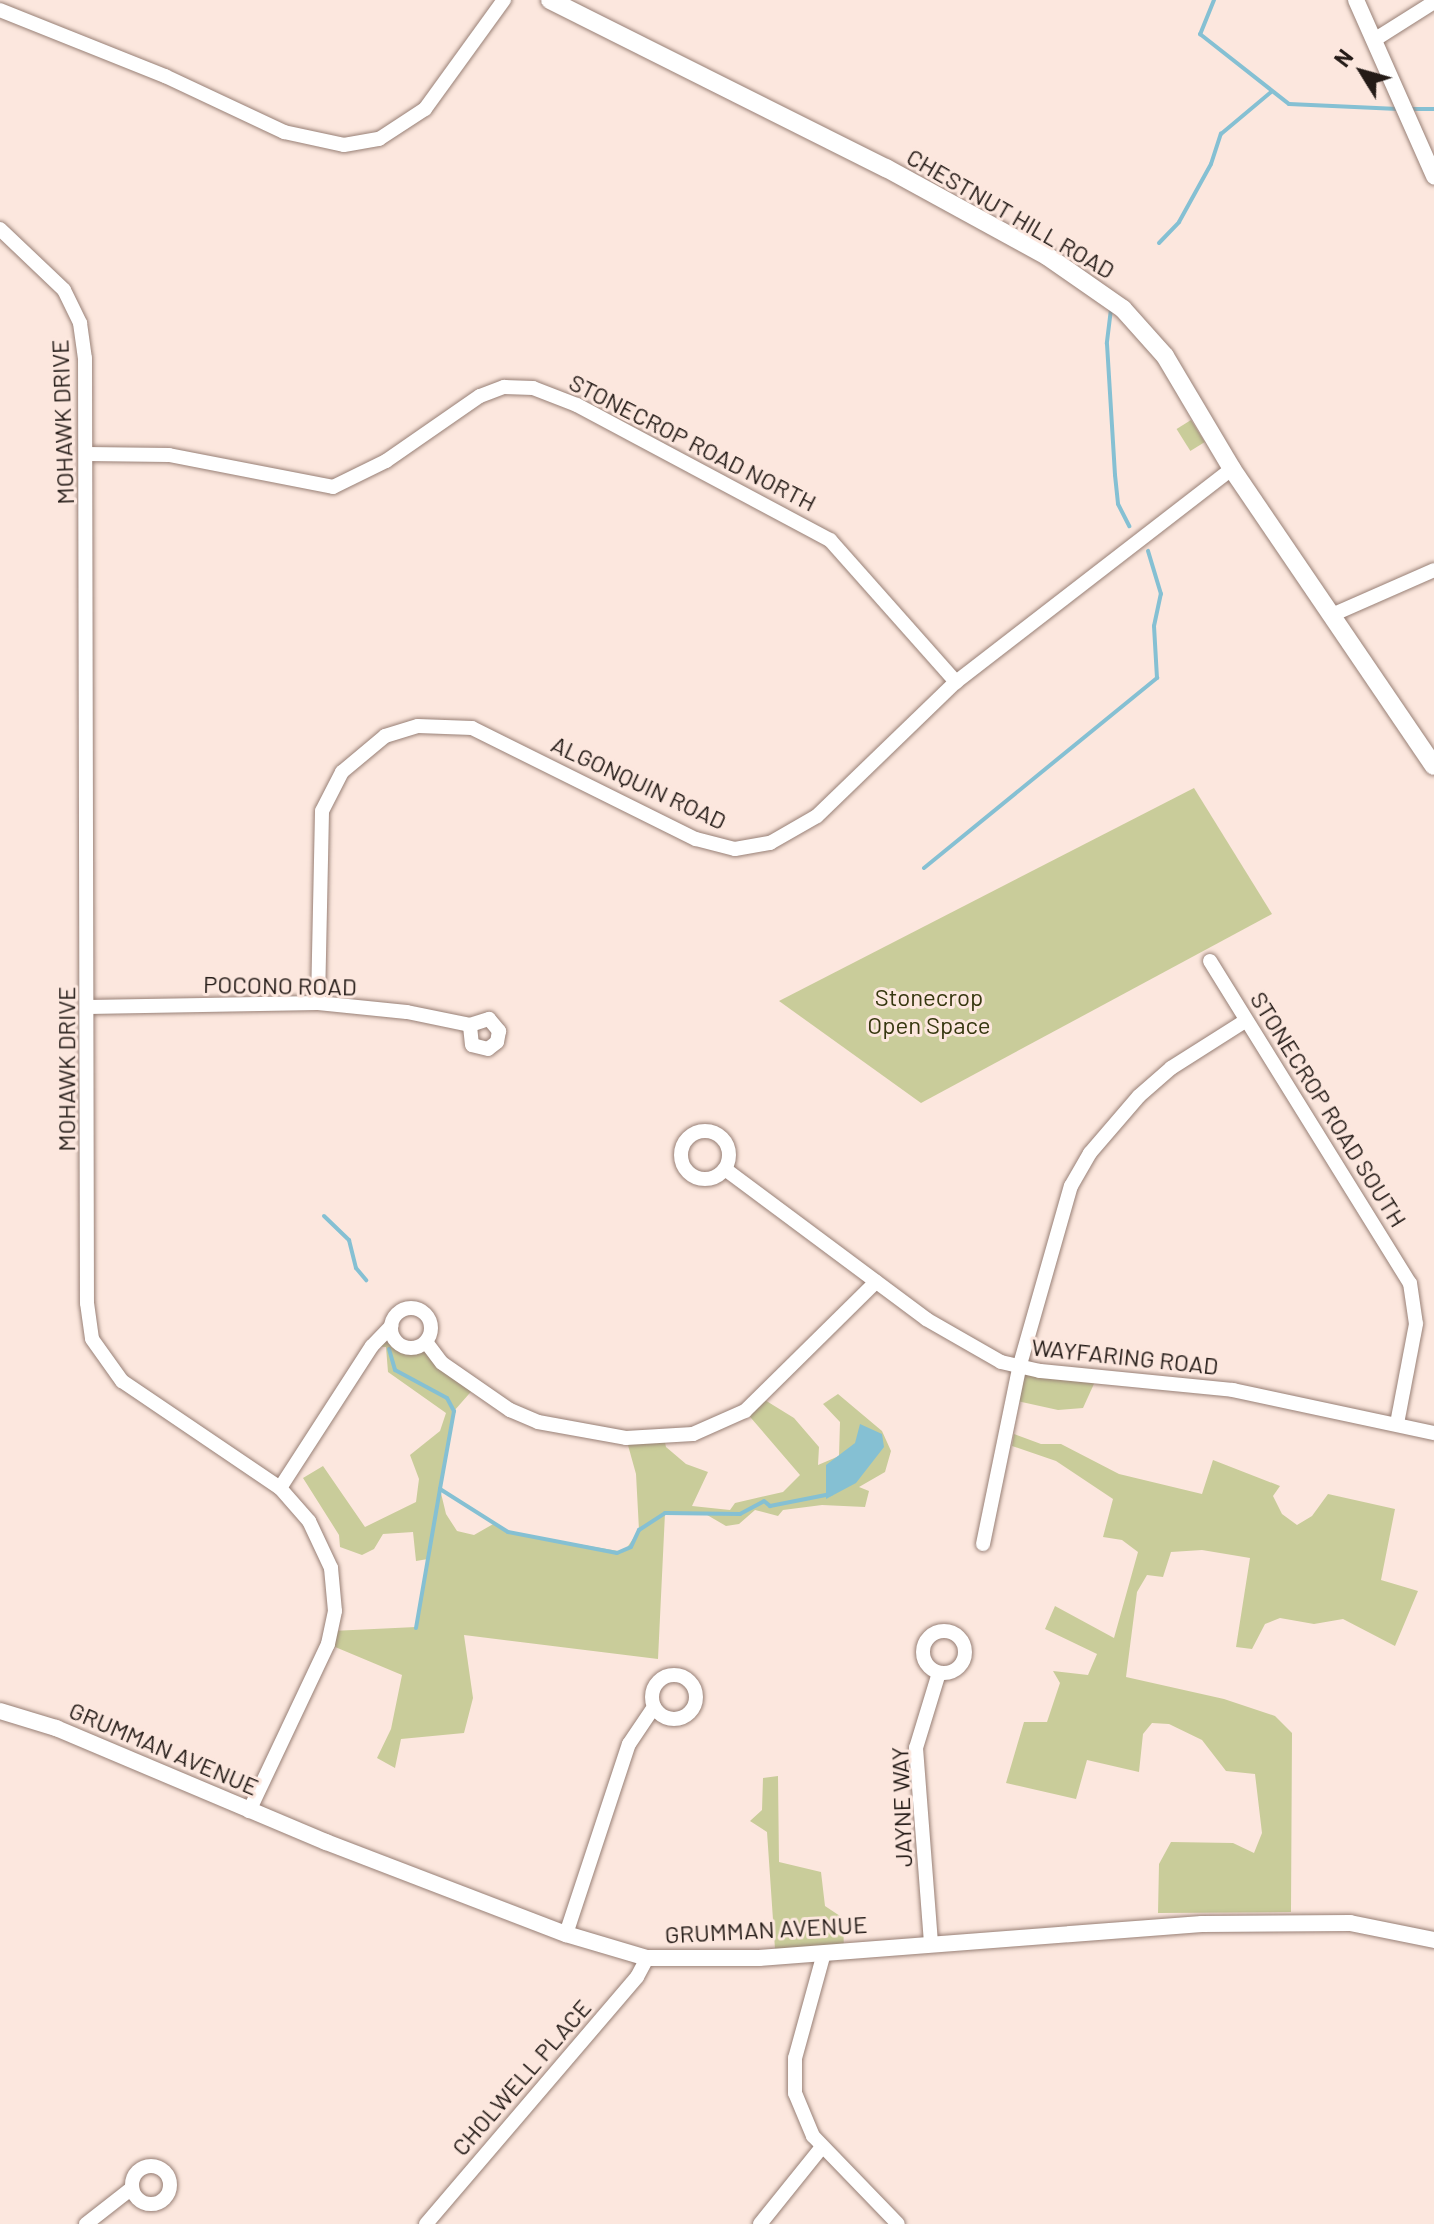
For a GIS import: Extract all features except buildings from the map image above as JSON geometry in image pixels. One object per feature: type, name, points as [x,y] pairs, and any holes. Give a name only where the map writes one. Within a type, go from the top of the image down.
[{"type":"main road","name":"CHESTNUT HILL ROAD","points":[[550,0],[855,152],[1101,291],[1165,356],[1232,469],[1334,614],[1434,766]]},
{"type":"street","points":[[0,10],[165,76],[284,132],[344,145],[379,139],[425,109],[504,0]]},
{"type":"street","points":[[1356,0],[1434,176]]},
{"type":"street","points":[[1374,40],[1434,2]]},
{"type":"street","name":"MOHAWK DRIVE","points":[[0,229],[64,290],[80,323],[87,454],[87,1303],[92,1339],[122,1381],[280,1488],[309,1521],[327,1554],[335,1611],[324,1656],[249,1811]]},
{"type":"street","name":"STONECROP ROAD NORTH","points":[[87,454],[169,455],[333,487],[386,461],[480,396],[504,387],[533,388],[599,416],[830,540],[956,682]]},
{"type":"street","name":"ALGONQUIN ROAD","points":[[318,1003],[322,811],[342,772],[385,736],[418,726],[472,728],[696,839],[723,847],[753,847],[786,836],[817,816],[956,682],[1232,469]]},
{"type":"street","points":[[1334,614],[1434,570]]},
{"type":"street","name":"STONECROP ROAD SOUTH","points":[[1210,961],[1410,1283],[1416,1324],[1397,1424]]},
{"type":"street","name":"POCONO ROAD","points":[[88,1007],[318,1003],[407,1012],[470,1025]]},
{"type":"street","points":[[983,1544],[986,1511],[1049,1250],[1079,1169],[1122,1113],[1154,1082],[1245,1021]]},
{"type":"street","name":"WAYFARING ROAD","points":[[725,1169],[950,1334],[1019,1368],[1206,1386],[1434,1433]]},
{"type":"street","points":[[426,1342],[442,1363],[510,1410],[538,1422],[626,1438],[693,1434],[745,1411],[876,1282]]},
{"type":"street","points":[[280,1488],[372,1346],[403,1310],[416,1308],[431,1322],[426,1342],[414,1348],[400,1345],[391,1326]]},
{"type":"street","name":"JAYNE WAY","points":[[931,1943],[916,1748],[939,1673]]},
{"type":"street","points":[[566,1934],[629,1744],[654,1707]]},
{"type":"street","name":"GRUMMAN AVENUE","points":[[0,1711],[95,1743],[249,1811],[566,1934],[647,1958],[824,1953],[1114,1927],[1290,1923],[1389,1926],[1434,1940]]},
{"type":"street","points":[[824,1953],[793,2068],[799,2105],[822,2147],[898,2224]]},
{"type":"street","name":"CHOLWELL PLACE","points":[[426,2224],[628,1987],[647,1958]]},
{"type":"street","points":[[760,2224],[822,2147]]},
{"type":"street","points":[[86,2224],[132,2188]]},
{"type":"green space","points":[[1191,420],[1205,442],[1190,451],[1177,429]]},
{"type":"green space","name":"Stonecrop Open Space","points":[[1194,788],[1272,914],[921,1103],[779,1001]]},
{"type":"green space","points":[[392,1333],[400,1345],[420,1346],[476,1386],[454,1411],[440,1489],[446,1514],[457,1531],[474,1535],[495,1523],[508,1532],[624,1552],[639,1530],[636,1474],[626,1438],[664,1438],[666,1447],[686,1464],[708,1472],[692,1506],[730,1510],[735,1503],[783,1492],[800,1475],[745,1411],[760,1397],[794,1418],[819,1447],[818,1465],[839,1456],[840,1422],[823,1404],[838,1394],[882,1431],[891,1451],[885,1472],[859,1487],[869,1491],[865,1507],[822,1505],[783,1510],[778,1516],[755,1510],[739,1524],[726,1526],[702,1512],[665,1513],[658,1659],[464,1635],[473,1698],[464,1733],[401,1739],[395,1768],[377,1758],[391,1729],[402,1675],[328,1644],[332,1631],[416,1627],[428,1559],[416,1561],[413,1532],[383,1534],[374,1549],[362,1555],[340,1547],[339,1535],[303,1478],[323,1466],[365,1527],[416,1502],[419,1479],[410,1455],[440,1431],[446,1413],[388,1372],[386,1347],[372,1346]]},
{"type":"green space","points":[[1019,1368],[1098,1375],[1083,1408],[1058,1410],[1012,1400]]},
{"type":"green space","points":[[1014,1434],[1041,1444],[1061,1444],[1119,1474],[1202,1494],[1213,1460],[1280,1486],[1273,1496],[1282,1514],[1297,1525],[1312,1516],[1328,1494],[1395,1509],[1381,1580],[1418,1591],[1395,1646],[1343,1619],[1314,1624],[1280,1618],[1265,1624],[1252,1649],[1236,1647],[1250,1558],[1202,1550],[1171,1552],[1163,1577],[1147,1575],[1137,1592],[1126,1677],[1224,1699],[1275,1716],[1292,1733],[1291,1912],[1158,1913],[1159,1864],[1171,1842],[1233,1843],[1254,1853],[1262,1833],[1255,1774],[1226,1771],[1202,1740],[1169,1724],[1152,1723],[1143,1734],[1139,1772],[1087,1760],[1076,1799],[1006,1783],[1024,1722],[1047,1722],[1060,1683],[1053,1671],[1088,1675],[1097,1654],[1045,1629],[1055,1606],[1114,1638],[1138,1552],[1122,1540],[1103,1537],[1113,1499],[1056,1461],[1012,1446]]},
{"type":"green space","points":[[778,1776],[779,1862],[821,1872],[825,1906],[843,1918],[844,1951],[797,1955],[775,1949],[767,1832],[750,1821],[762,1810],[763,1778]]},
{"type":"water","points":[[860,1424],[882,1434],[884,1447],[856,1483],[826,1499],[826,1465],[855,1443]]},
{"type":"waterway","points":[[1214,0],[1200,34],[1289,104],[1398,109]]},
{"type":"waterway","points":[[1159,243],[1179,222],[1211,164],[1221,134],[1271,92]]},
{"type":"waterway","points":[[1411,109],[1434,109]]},
{"type":"waterway","points":[[1111,309],[1107,344],[1115,475],[1118,504],[1129,526]]},
{"type":"waterway","points":[[924,868],[1157,678],[1154,626],[1161,594],[1148,551]]},
{"type":"waterway","points":[[324,1216],[349,1240],[356,1268],[366,1280]]},
{"type":"waterway","points":[[389,1349],[395,1370],[447,1398],[454,1411],[440,1489],[508,1532],[617,1553],[631,1547],[639,1530],[665,1513],[740,1514],[764,1501],[770,1506],[831,1494]]},
{"type":"waterway","points":[[416,1628],[440,1489]]}]
